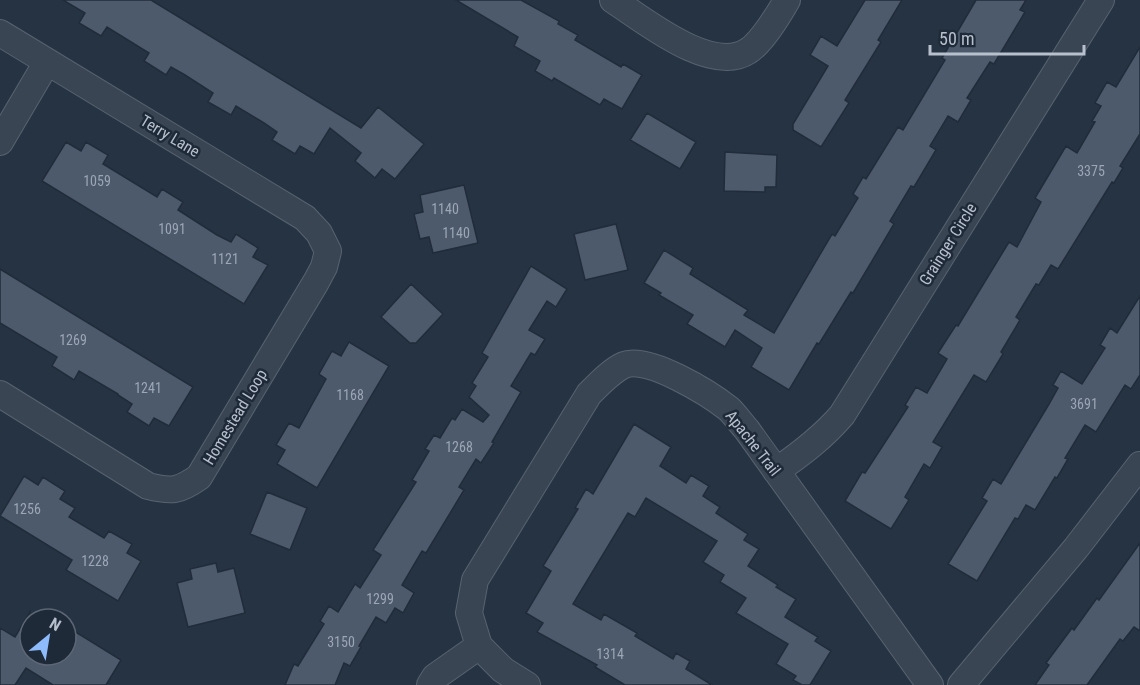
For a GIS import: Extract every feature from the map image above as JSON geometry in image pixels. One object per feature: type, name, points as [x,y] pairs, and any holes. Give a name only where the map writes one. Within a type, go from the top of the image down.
[{"type":"street","points":[[613,0],[685,46],[717,57],[735,56],[749,51],[776,20],[787,0]]},
{"type":"street","name":"Grainger Circle","points":[[776,471],[802,454],[842,415],[1101,0]]},
{"type":"street","name":"Terry Lane","points":[[0,33],[305,218],[319,233],[328,251]]},
{"type":"street","points":[[0,142],[47,62]]},
{"type":"street","name":"Homestead Loop","points":[[0,394],[148,486],[166,491],[183,488],[199,477],[316,282],[324,267],[328,251]]},
{"type":"street","name":"Apache Trail","points":[[527,685],[503,670],[479,646],[469,613],[475,580],[589,394],[608,376],[626,364],[659,367],[730,410],[930,685]]},
{"type":"street","points":[[961,685],[1076,548],[1140,465]]},
{"type":"street","points":[[430,685],[435,677],[479,646]]},
{"type":"building","points":[[63,0],[151,0],[361,128],[378,107],[424,144],[395,179],[382,169],[375,178],[355,161],[361,153],[330,128],[314,154],[300,146],[295,154],[272,140],[277,132],[264,123],[236,106],[231,115],[208,102],[213,93],[171,67],[166,75],[144,61],[149,53],[107,27],[101,36],[79,23],[85,13]]},
{"type":"building","points":[[456,0],[521,0],[559,21],[558,24],[578,35],[575,40],[621,67],[623,64],[642,75],[622,109],[604,99],[600,105],[554,78],[552,81],[535,71],[540,61],[514,46],[518,37]]},
{"type":"building","points":[[865,0],[902,0],[878,40],[881,42],[845,100],[849,103],[821,147],[793,130],[793,124],[828,66],[810,55],[821,36],[837,46]]},
{"type":"building","points":[[976,0],[1026,0],[1020,10],[1025,12],[994,64],[990,62],[967,98],[971,100],[958,122],[948,116],[930,146],[936,150],[890,221],[894,224],[853,293],[851,292],[819,344],[817,343],[789,390],[751,367],[762,348],[735,330],[725,347],[687,324],[693,315],[659,295],[661,293],[644,283],[664,250],[693,268],[690,274],[748,310],[744,315],[774,333],[832,234],[835,236],[858,198],[853,194],[863,177],[866,179],[898,127],[903,130],[945,60],[942,58]]},
{"type":"building","points":[[1140,47],[1140,134],[1120,166],[1123,168],[1058,269],[1051,265],[1039,285],[1036,284],[1016,317],[1020,320],[986,382],[974,375],[933,442],[942,447],[930,468],[924,464],[905,497],[909,500],[891,529],[845,501],[862,472],[865,473],[908,407],[905,405],[916,387],[927,393],[947,359],[938,353],[956,325],[958,326],[1009,242],[1017,247],[1041,202],[1035,198],[1066,146],[1077,153],[1095,122],[1092,121],[1101,106],[1095,103],[1107,82],[1116,87]]},
{"type":"building","points":[[647,113],[696,142],[680,169],[630,140]]},
{"type":"building","points":[[66,142],[81,151],[86,142],[108,155],[103,164],[157,197],[162,189],[183,202],[178,210],[217,235],[231,242],[236,234],[258,248],[253,257],[268,265],[244,304],[42,181]]},
{"type":"building","points":[[725,152],[777,155],[776,187],[765,187],[765,192],[724,191]]},
{"type":"building","points":[[464,185],[478,243],[433,253],[429,237],[420,239],[414,214],[423,212],[420,195]]},
{"type":"building","points":[[616,224],[628,270],[585,280],[574,234]]},
{"type":"building","points":[[531,266],[567,289],[556,307],[547,301],[529,330],[545,339],[535,355],[531,353],[511,386],[521,392],[492,442],[494,443],[481,463],[476,459],[459,487],[464,490],[426,553],[422,551],[402,585],[414,593],[403,613],[395,608],[386,623],[376,617],[350,666],[344,663],[335,685],[285,685],[294,664],[298,666],[324,624],[320,621],[329,606],[338,612],[355,584],[360,588],[381,555],[373,550],[416,482],[412,480],[429,451],[425,449],[434,435],[440,438],[452,418],[455,420],[462,409],[483,422],[489,415],[469,397],[476,386],[472,383],[488,357],[482,353]]},
{"type":"building","points":[[0,269],[193,387],[169,426],[154,418],[149,426],[127,412],[132,404],[118,394],[79,371],[74,380],[52,366],[57,357],[0,323]]},
{"type":"building","points":[[411,284],[443,314],[416,343],[410,343],[381,317]]},
{"type":"building","points":[[1140,296],[1140,375],[1131,389],[1125,385],[1096,432],[1085,425],[1065,458],[1068,459],[1057,478],[1055,477],[1035,510],[1026,505],[1018,519],[1015,518],[977,581],[948,564],[987,501],[982,498],[993,479],[1001,484],[1049,404],[1058,388],[1053,385],[1061,371],[1082,384],[1105,348],[1100,345],[1110,328],[1117,333]]},
{"type":"building","points":[[349,342],[389,366],[317,488],[277,464],[285,450],[276,445],[289,423],[299,428],[326,379],[319,374],[332,351],[341,356]]},
{"type":"building","points":[[634,424],[671,447],[660,466],[686,483],[691,475],[709,486],[703,496],[720,507],[716,513],[748,534],[744,540],[759,549],[748,566],[796,599],[785,617],[818,637],[815,641],[831,651],[810,685],[802,685],[793,680],[796,676],[776,664],[788,644],[736,613],[746,598],[720,582],[724,575],[703,562],[717,541],[646,498],[635,517],[628,513],[573,604],[601,620],[604,614],[637,633],[635,636],[673,659],[676,653],[690,661],[686,669],[712,685],[625,685],[595,667],[597,665],[537,632],[543,623],[526,613],[551,571],[543,566],[578,509],[575,508],[586,489],[593,494]]},
{"type":"building","points":[[24,476],[38,485],[43,477],[65,491],[60,499],[75,508],[69,517],[104,538],[109,531],[132,544],[127,553],[141,561],[118,601],[66,570],[72,560],[0,516]]},
{"type":"building","points":[[267,492],[307,508],[290,550],[250,534]]},
{"type":"building","points":[[1140,543],[1140,631],[1134,627],[1123,641],[1120,639],[1087,685],[1035,685],[1049,665],[1046,663],[1097,598],[1099,600]]},
{"type":"building","points":[[216,563],[218,572],[234,568],[245,613],[188,627],[177,583],[192,579],[190,569]]},
{"type":"building","points":[[0,628],[15,637],[18,632],[18,667],[78,667],[78,633],[121,660],[106,685],[53,685],[26,668],[15,685],[0,685]]}]
